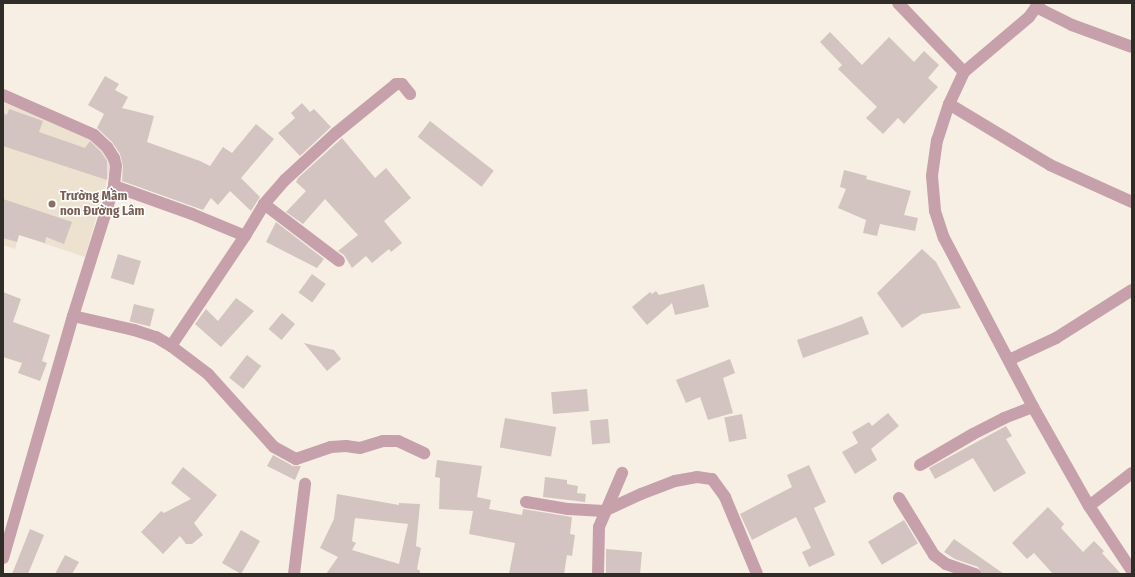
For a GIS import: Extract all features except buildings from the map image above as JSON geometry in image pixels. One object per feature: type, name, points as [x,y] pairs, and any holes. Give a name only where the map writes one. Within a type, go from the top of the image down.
[{"type":"street","points":[[898,3],[964,72]]},
{"type":"street","points":[[1132,47],[1072,25],[1037,5],[1029,17],[964,72],[949,104],[937,140],[932,176],[935,211],[944,238],[1089,506],[1132,571]]},
{"type":"street","points":[[171,346],[245,236],[264,204],[285,180],[396,84],[402,84],[410,94]]},
{"type":"street","points":[[3,95],[94,136],[107,147],[114,158],[116,166],[114,186],[73,316],[3,558]]},
{"type":"street","points":[[949,104],[1050,165],[1132,202]]},
{"type":"street","points":[[114,186],[192,214],[245,236]]},
{"type":"street","points":[[264,204],[339,261]]},
{"type":"street","points":[[1009,360],[1056,338],[1132,290]]},
{"type":"street","points":[[73,316],[134,330],[156,337],[171,346],[208,374],[274,447],[296,459],[331,447],[346,446],[360,448],[383,441],[398,441],[424,453]]},
{"type":"street","points":[[920,465],[973,434],[1034,406]]},
{"type":"street","points":[[598,574],[599,527],[604,518],[604,512],[622,473]]},
{"type":"street","points":[[1089,506],[1132,473]]},
{"type":"street","points":[[526,502],[568,509],[604,512],[641,494],[675,481],[698,477],[712,479],[725,497],[757,574]]},
{"type":"street","points":[[294,574],[305,484]]},
{"type":"street","points":[[899,498],[934,555],[946,564],[976,574]]},
{"type":"shaded area","name":"Trường Mầm non Đường Lâm","points":[[3,102],[93,140],[110,159],[109,173],[85,257],[19,235],[15,249],[3,245]]},
{"type":"place","name":"Trường Mầm non Đường Lâm","points":[[52,204]]}]
